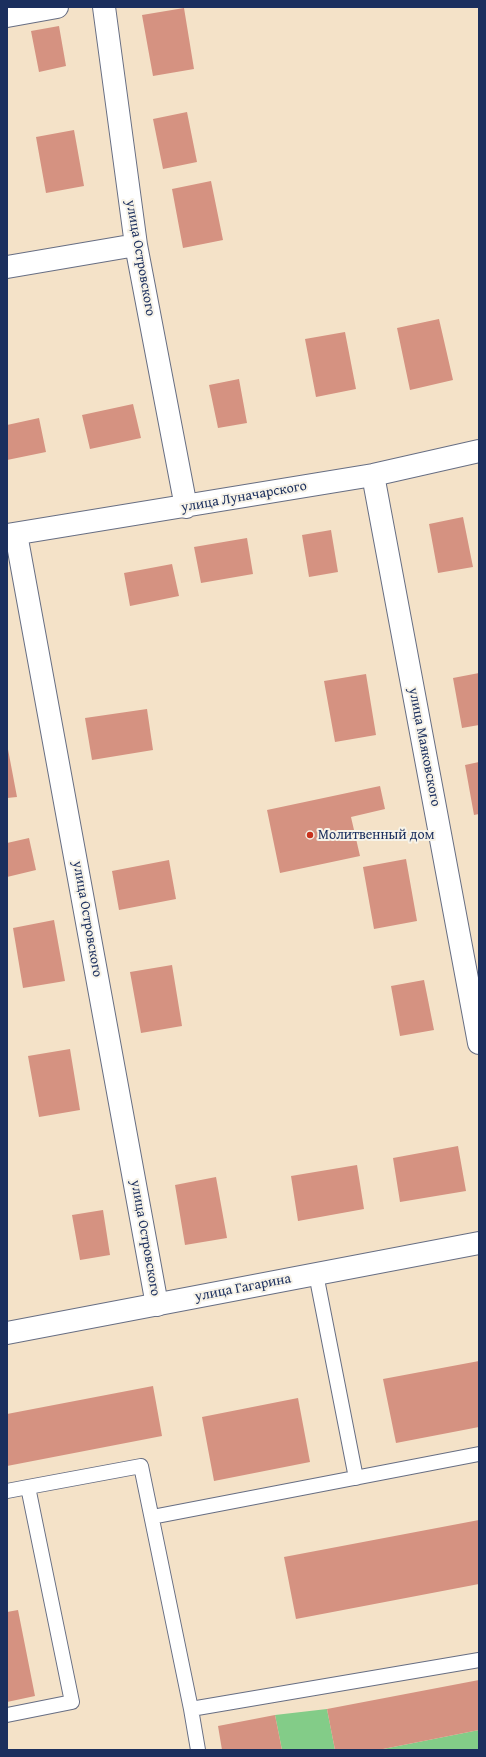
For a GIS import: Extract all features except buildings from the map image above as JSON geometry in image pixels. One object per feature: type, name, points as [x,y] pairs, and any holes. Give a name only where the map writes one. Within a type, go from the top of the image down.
[{"type":"street","points":[[7,16],[57,7]]},
{"type":"street","name":"улица Островского","points":[[104,7],[136,245],[186,507]]},
{"type":"street","points":[[7,267],[136,245]]},
{"type":"street","name":"улица Луначарского","points":[[11,534],[186,507],[373,475],[479,451]]},
{"type":"street","name":"улица Маяковского","points":[[373,475],[479,1043]]},
{"type":"street","name":"улица Островского","points":[[11,534],[157,1305]]},
{"type":"street","name":"улица Гагарина","points":[[7,1333],[479,1243]]},
{"type":"lane","points":[[316,1274],[356,1478]]},
{"type":"lane","points":[[152,1517],[479,1454]]},
{"type":"lane","points":[[7,1491],[141,1466],[191,1709],[198,1750]]},
{"type":"lane","points":[[7,1715],[72,1702],[28,1487]]},
{"type":"lane","points":[[191,1709],[479,1660]]},
{"type":"green space","points":[[327,1709],[335,1750],[282,1750],[275,1715]]},
{"type":"green space","points":[[479,1730],[479,1750],[378,1750]]},
{"type":"place","name":"Молитвенный дом","points":[[310,835]]}]
